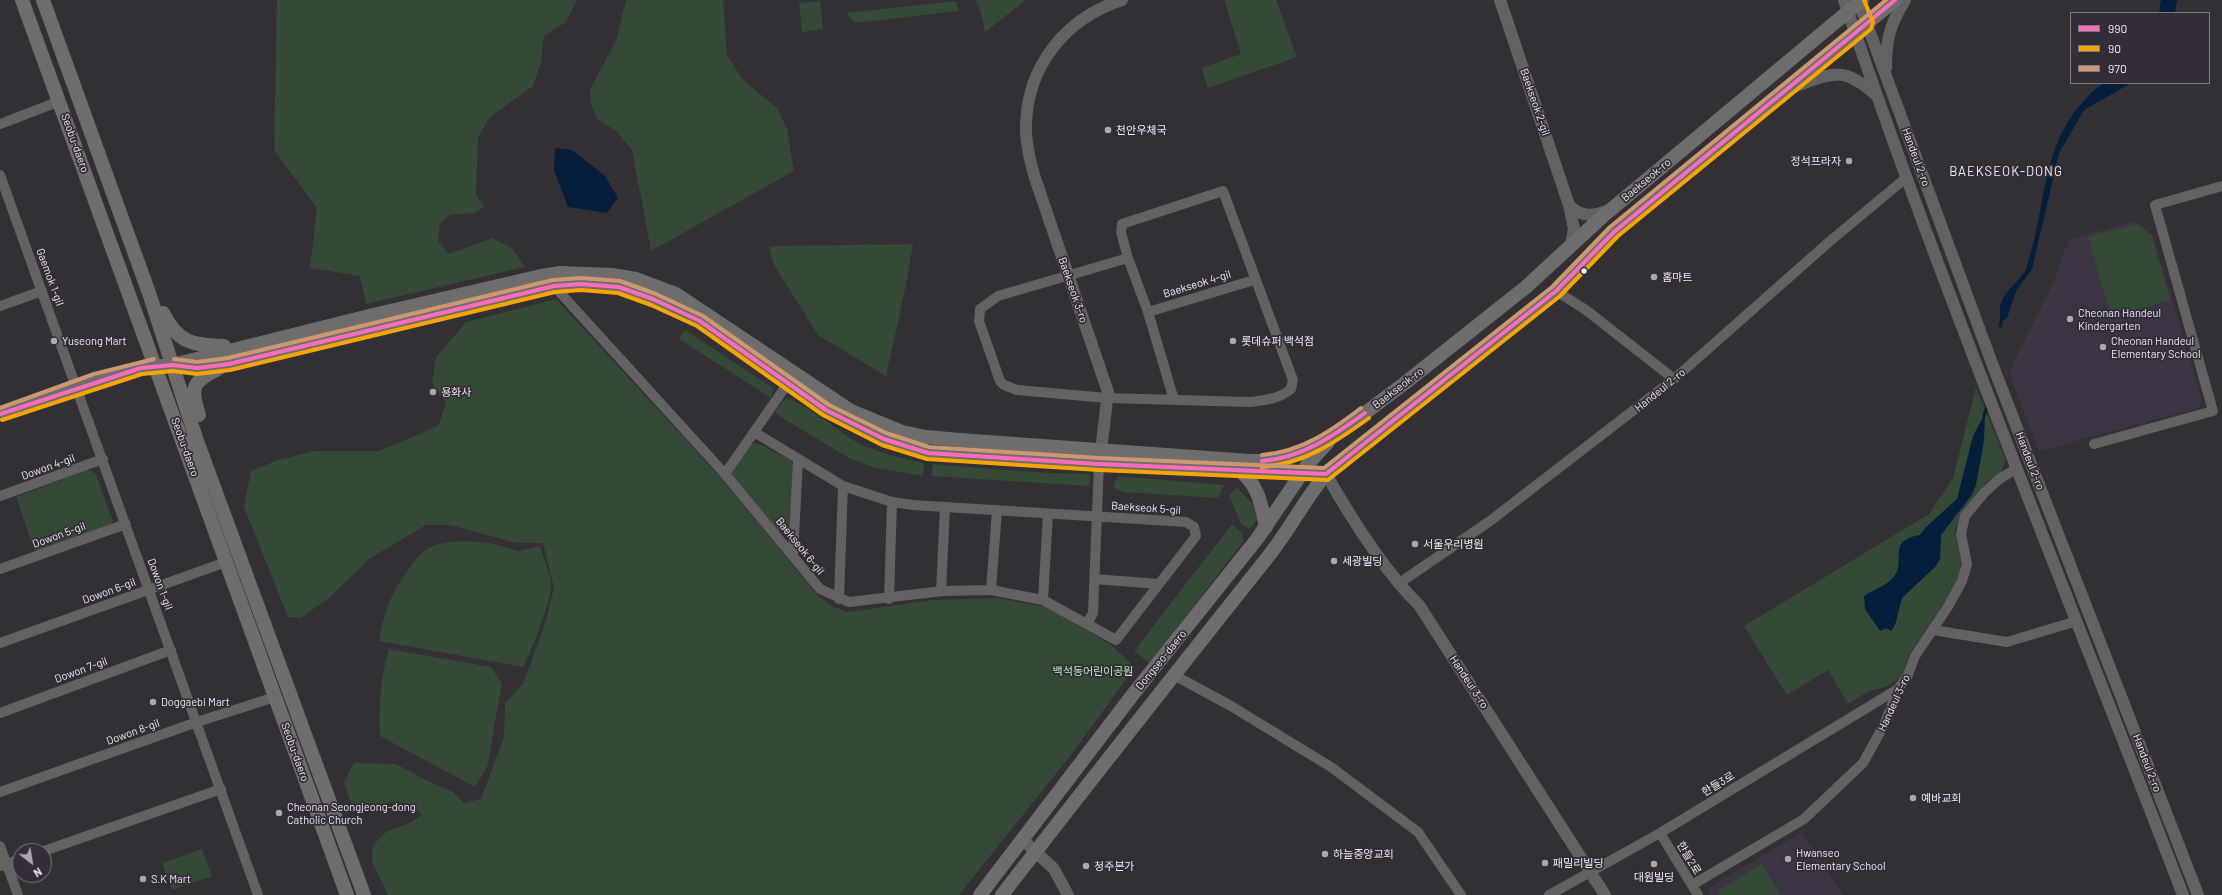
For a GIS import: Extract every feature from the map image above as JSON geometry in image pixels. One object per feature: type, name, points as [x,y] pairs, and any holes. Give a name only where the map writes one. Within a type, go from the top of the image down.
[{"type":"main road","name":"Seobu-daero","points":[[22,0],[60,101],[346,895]]},
{"type":"main road","name":"Seobu-daero","points":[[43,0],[149,293],[197,441],[364,895]]},
{"type":"main road","name":"Baekseok-ro","points":[[0,414],[77,387],[141,368],[173,365],[197,368],[229,364],[554,286],[581,284],[619,287],[653,299],[700,321],[826,410],[884,439],[928,453],[1240,471],[1305,468],[1326,474],[1556,291],[1614,232],[1895,0]]},
{"type":"main road","name":"Baekseok-ro","points":[[173,365],[242,347],[541,276],[560,273],[612,276],[636,279],[676,294],[852,411],[884,426],[926,437],[1249,461],[1276,461],[1299,454],[1345,428],[1405,384],[1526,287],[1614,208],[1846,6],[1860,1]]},
{"type":"main road","points":[[149,293],[171,330],[184,339],[202,345],[242,347]]},
{"type":"main road","points":[[197,441],[200,418],[194,400],[194,392],[197,384],[201,378],[229,364]]},
{"type":"main road","name":"Dongseo-daero","points":[[980,895],[1134,693],[1266,527],[1305,468],[1328,442],[1345,428]]},
{"type":"main road","points":[[1276,461],[1305,468]]},
{"type":"main road","points":[[1240,471],[1250,479],[1256,488],[1266,527]]},
{"type":"main road","name":"Dongseo-daero","points":[[1002,895],[1035,851],[1273,551],[1310,492],[1326,474]]},
{"type":"street","name":"Baekseok 3-ro","points":[[1087,624],[1093,613],[1099,464],[1108,392],[1035,178],[1028,152],[1025,125],[1028,98],[1042,62],[1061,37],[1103,6],[1122,0]]},
{"type":"street","name":"Baekseok 2-gil","points":[[1500,0],[1569,205],[1574,229],[1570,248]]},
{"type":"street","points":[[1886,77],[1886,44],[1897,12],[1905,0]]},
{"type":"street","name":"Handeul 2-ro","points":[[1860,1],[1886,77],[1993,366],[2198,895]]},
{"type":"street","name":"Handeul 2-ro","points":[[1846,6],[1907,177],[2017,468],[2183,895]]},
{"type":"street","points":[[1790,88],[1828,74],[1846,74],[1862,83],[1878,98]]},
{"type":"street","points":[[0,124],[60,101]]},
{"type":"street","name":"Gaemok 1-gil","points":[[0,175],[77,387]]},
{"type":"street","name":"Handeul 2-ro","points":[[1398,584],[1490,521],[1674,379],[1829,242],[1907,177]]},
{"type":"street","points":[[2094,444],[2213,411],[2155,205],[2222,186]]},
{"type":"street","points":[[1128,258],[998,296],[980,309],[979,321],[1000,381],[1004,385],[1017,390],[1107,398],[1174,400],[1263,401],[1282,396],[1291,389],[1293,380],[1254,280],[1223,191],[1122,224],[1121,232],[1128,258],[1148,312],[1174,400]]},
{"type":"street","points":[[1569,205],[1574,210],[1587,215],[1598,214],[1614,208]]},
{"type":"street","name":"Baekseok 4-gil","points":[[1148,312],[1254,280]]},
{"type":"street","name":"Baekseok 6-gil","points":[[554,286],[725,474],[820,589],[839,599],[849,602],[889,599],[941,591],[991,590],[1043,600],[1116,640]]},
{"type":"street","points":[[0,306],[42,290]]},
{"type":"street","points":[[1556,291],[1586,310],[1674,379]]},
{"type":"street","points":[[725,474],[788,383]]},
{"type":"street","name":"Dowon 1-gil","points":[[77,387],[258,895]]},
{"type":"street","name":"Baekseok 5-gil","points":[[754,432],[798,460],[844,486],[892,502],[945,507],[1186,522],[1194,527],[1196,536],[1116,640]]},
{"type":"street","name":"Dowon 4-gil","points":[[0,496],[103,460]]},
{"type":"street","points":[[793,556],[798,460]]},
{"type":"street","name":"Handeul 3-ro","points":[[1692,885],[1804,819],[1863,762],[1884,725],[1898,689],[1907,677],[1915,656],[1933,630],[1962,581],[1967,564],[1961,534],[1965,516],[1984,493],[1998,480],[2017,468]]},
{"type":"street","name":"Handeul 3-ro","points":[[1326,474],[1338,495],[1398,584],[1419,604],[1605,895]]},
{"type":"street","points":[[839,599],[844,486]]},
{"type":"street","points":[[889,599],[892,502]]},
{"type":"street","points":[[941,591],[945,507]]},
{"type":"street","points":[[991,590],[997,510]]},
{"type":"street","points":[[1043,600],[1048,514]]},
{"type":"street","name":"Dowon 5-gil","points":[[0,569],[126,524]]},
{"type":"street","name":"Dowon 6-gil","points":[[0,643],[149,588],[226,562]]},
{"type":"street","points":[[1094,579],[1159,584]]},
{"type":"street","points":[[1933,630],[2007,642],[2077,621]]},
{"type":"street","name":"Dowon 7-gil","points":[[0,713],[171,650]]},
{"type":"street","points":[[1174,675],[1231,706],[1330,767],[1418,832],[1461,895]]},
{"type":"street","name":"한들3로","points":[[1549,895],[1660,833],[1898,689]]},
{"type":"street","name":"Dowon 8-gil","points":[[0,792],[197,722],[275,697]]},
{"type":"street","points":[[52,848],[221,789]]},
{"type":"street","name":"한들2로","points":[[1660,833],[1698,895]]},
{"type":"street","points":[[1023,840],[1054,869],[1068,895]]},
{"type":"street","points":[[0,846],[3,865],[18,895]]},
{"type":"shaded area","name":"Cheonan Handeul Elementary School","points":[[2136,221],[2153,235],[2202,401],[2199,408],[2039,451],[2010,376],[2014,361],[2054,282],[2069,239]]},
{"type":"shaded area","name":"Hwanseo Elementary School","points":[[1802,832],[1843,895],[1708,895],[1711,886]]},
{"type":"green space","points":[[277,0],[577,0],[566,22],[544,36],[541,62],[533,86],[489,118],[478,138],[476,195],[484,207],[474,213],[450,215],[440,223],[438,241],[449,254],[492,238],[512,248],[525,267],[366,304],[360,276],[310,268],[317,208],[274,150]]},
{"type":"green space","points":[[626,0],[723,0],[727,55],[743,80],[777,108],[787,129],[794,171],[651,251],[632,150],[616,131],[597,119],[591,104],[590,90],[616,40]]},
{"type":"green space","points":[[975,0],[1026,0],[985,32],[980,9]]},
{"type":"green space","points":[[1224,0],[1276,0],[1297,57],[1208,88],[1201,68],[1241,54]]},
{"type":"green space","points":[[820,1],[823,29],[802,32],[799,3]]},
{"type":"green space","points":[[956,1],[959,11],[855,23],[846,13]]},
{"type":"green space","points":[[2137,224],[2152,236],[2170,300],[2111,318],[2088,237]]},
{"type":"green space","points":[[913,244],[906,285],[886,376],[818,335],[774,265],[769,246]]},
{"type":"green space","name":"백석동어린이공원","points":[[556,299],[723,480],[818,596],[832,606],[847,612],[933,600],[997,598],[1047,607],[1110,644],[1135,667],[1071,755],[959,895],[388,895],[372,862],[373,845],[386,832],[412,822],[422,814],[407,805],[395,802],[382,804],[366,811],[352,806],[344,782],[354,763],[396,764],[453,792],[464,803],[481,799],[504,737],[505,703],[523,684],[545,624],[554,588],[543,543],[516,543],[450,525],[426,525],[369,559],[330,597],[301,618],[288,617],[244,507],[251,471],[278,460],[315,451],[379,451],[438,426],[446,403],[432,383],[436,357],[466,322]]},
{"type":"green space","points":[[687,331],[773,388],[771,398],[679,339],[682,333]]},
{"type":"green space","points":[[1976,387],[2006,461],[2001,473],[1988,481],[1962,514],[1955,530],[1961,561],[1960,573],[1955,586],[1909,655],[1901,678],[1885,687],[1869,691],[1848,704],[1828,670],[1787,695],[1744,626],[1929,514],[1953,478]]},
{"type":"green space","points":[[786,398],[801,404],[862,445],[893,456],[924,463],[923,476],[872,467],[849,458],[776,414],[775,411]]},
{"type":"green space","points":[[755,443],[760,444],[790,460],[794,466],[790,534],[775,530],[731,474],[746,447]]},
{"type":"green space","points":[[933,464],[1031,472],[1088,474],[1091,476],[1089,486],[931,476]]},
{"type":"green space","points":[[87,470],[96,474],[113,521],[112,524],[35,553],[16,497]]},
{"type":"green space","points":[[1118,476],[1224,485],[1218,498],[1124,492],[1113,486]]},
{"type":"green space","points":[[1237,488],[1256,507],[1257,519],[1250,529],[1241,524],[1229,495]]},
{"type":"green space","points":[[1232,524],[1243,534],[1243,542],[1151,662],[1148,662],[1134,651]]},
{"type":"green space","points":[[464,541],[489,543],[519,551],[540,546],[550,576],[551,585],[548,602],[540,626],[523,667],[379,641],[386,610],[390,601],[398,584],[418,558],[425,551],[435,545],[447,542]]},
{"type":"green space","points":[[389,649],[491,667],[502,684],[487,767],[475,787],[380,736],[379,714],[381,692]]},
{"type":"green space","points":[[202,849],[212,876],[172,890],[162,863]]},
{"type":"green space","points":[[1761,864],[1781,895],[1719,895],[1717,892]]},
{"type":"water","points":[[2161,0],[2177,0],[2175,12],[2159,12]]},
{"type":"water","points":[[2104,84],[2129,84],[2084,110],[2059,153],[2032,269],[2016,291],[2007,318],[2001,322],[2001,303],[2004,296],[2024,273],[2027,266],[2047,178],[2060,136],[2071,117],[2098,87]]},
{"type":"water","points":[[555,148],[572,150],[605,176],[618,198],[607,213],[568,207],[554,170]]},
{"type":"water","points":[[1985,413],[1984,441],[1976,485],[1971,496],[1941,535],[1940,559],[1935,567],[1902,598],[1895,625],[1891,631],[1886,628],[1880,631],[1865,609],[1864,596],[1885,585],[1895,575],[1898,569],[1900,546],[1903,542],[1920,535],[1926,527],[1957,499],[1973,436]]},
{"type":"waterway","points":[[2000,326],[2002,318]]},
{"type":"waterway","points":[[1984,416],[1987,406]]},
{"type":"transit line","name":"90","points":[[2,420],[142,374],[173,371],[197,374],[230,370],[555,292],[581,290],[618,293],[651,305],[697,326],[823,415],[882,445],[927,459],[1099,470],[1328,480],[1560,296],[1618,236],[1871,29],[1873,22],[1864,0]]},
{"type":"transit line","name":"970","points":[[174,359],[197,362],[228,358],[553,280],[581,278],[620,281],[656,294],[703,316],[829,405],[886,433],[929,447],[1099,458],[1324,468],[1552,287],[1610,227],[1886,0]]},
{"type":"transit line","name":"990","points":[[0,414],[141,368],[173,365],[197,368],[229,364],[554,286],[581,284],[619,287],[653,299],[700,321],[826,410],[884,439],[928,453],[1099,464],[1326,474],[1556,291],[1614,232],[1895,0]]},
{"type":"transit line","name":"970","points":[[0,408],[94,374],[154,359]]},
{"type":"transit line","name":"970","points":[[1262,455],[1290,450],[1303,445],[1338,425],[1361,408]]},
{"type":"transit line","name":"990","points":[[1262,461],[1277,459],[1304,451],[1329,438],[1365,413]]},
{"type":"transit line","name":"90","points":[[1262,467],[1277,465],[1306,457],[1332,443],[1369,418]]},
{"type":"place","name":"천안우체국","points":[[1108,130]]},
{"type":"place","name":"정석프라자","points":[[1849,161]]},
{"type":"place","name":"홈마트","points":[[1654,277]]},
{"type":"place","name":"Cheonan Handeul Kindergarten","points":[[2070,319]]},
{"type":"place","name":"Yuseong Mart","points":[[54,341]]},
{"type":"place","name":"롯데슈퍼 백석점","points":[[1233,341]]},
{"type":"place","name":"Cheonan Handeul Elementary School","points":[[2103,347]]},
{"type":"place","name":"용화사","points":[[433,392]]},
{"type":"place","name":"서울우리병원","points":[[1415,544]]},
{"type":"place","name":"세광빌딩","points":[[1334,561]]},
{"type":"place","name":"Doggaebi Mart","points":[[153,702]]},
{"type":"place","name":"예바교회","points":[[1913,798]]},
{"type":"place","name":"Cheonan Seongjeong-dong Catholic Church","points":[[279,813]]},
{"type":"place","name":"하늘중앙교회","points":[[1325,854]]},
{"type":"place","name":"Hwanseo Elementary School","points":[[1788,859]]},
{"type":"place","name":"패밀리빌딩","points":[[1545,863]]},
{"type":"place","name":"대원빌딩","points":[[1654,864]]},
{"type":"place","name":"청주본가","points":[[1086,866]]},
{"type":"place","name":"S.K Mart","points":[[143,879]]},
{"type":"district","name":"BAEKSEOK-DONG","points":[[2006,172]]}]
